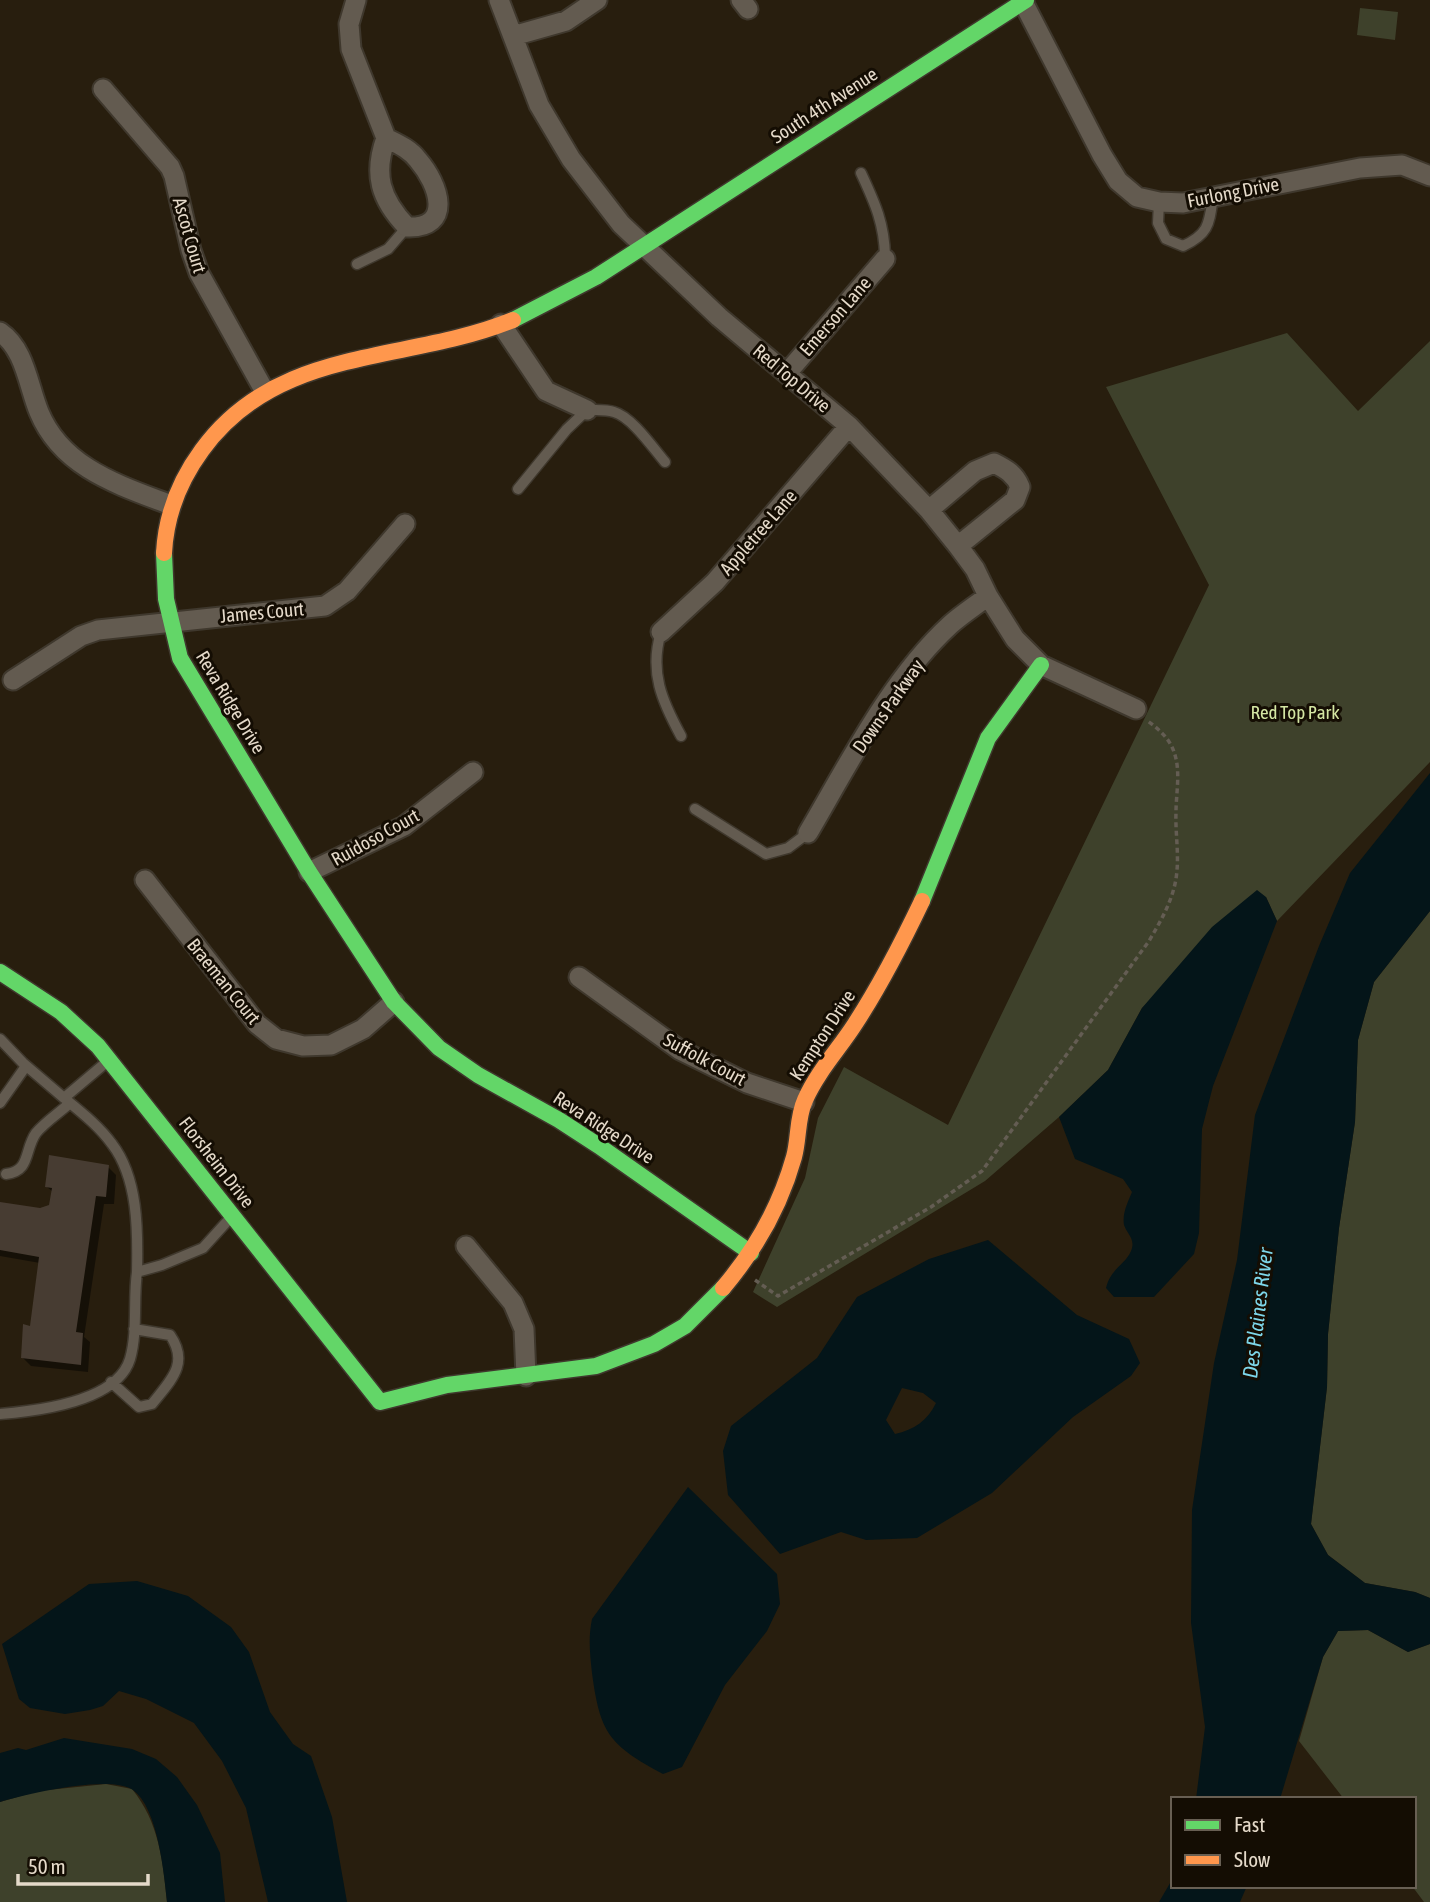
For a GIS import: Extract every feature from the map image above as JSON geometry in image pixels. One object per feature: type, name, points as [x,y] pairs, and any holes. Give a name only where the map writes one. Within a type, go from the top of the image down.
[{"type":"street","points":[[356,0],[349,24],[351,49],[386,138],[379,158],[380,180],[391,211],[407,227],[421,228],[431,223],[438,211],[438,198],[432,180],[404,146],[386,138]]},
{"type":"street","name":"Red Top Drive","points":[[499,0],[539,105],[571,159],[621,224],[719,317],[849,426],[929,510],[958,546],[975,569],[988,596],[1015,639],[1041,665],[1136,709]]},
{"type":"street","points":[[513,36],[566,21],[597,0]]},
{"type":"street","name":"Furlong Drive","points":[[1023,1],[1102,155],[1118,181],[1137,197],[1159,202],[1183,203],[1360,168],[1402,165],[1430,176]]},
{"type":"street","name":"South 4th Avenue","points":[[644,245],[1023,1]]},
{"type":"street","name":"Ascot Court","points":[[103,89],[170,167],[199,273],[264,390]]},
{"type":"street","name":"Reva Ridge Drive","points":[[644,245],[540,310],[479,332],[421,346],[349,358],[264,390],[212,436],[193,461],[171,505],[164,539],[163,575],[169,621],[180,658],[309,872],[394,1002],[439,1048],[478,1075],[559,1119],[751,1253]]},
{"type":"street","name":"Emerson Lane","points":[[787,373],[885,259]]},
{"type":"street","points":[[501,324],[546,391],[587,410]]},
{"type":"street","points":[[0,332],[9,338],[18,351],[40,414],[69,456],[103,478],[171,505]]},
{"type":"street","name":"Appletree Lane","points":[[661,632],[715,582],[849,426]]},
{"type":"street","points":[[929,510],[975,471],[994,463],[1016,479],[1020,487],[1015,500],[958,546]]},
{"type":"street","name":"James Court","points":[[13,680],[81,636],[98,630],[325,606],[347,591],[405,524]]},
{"type":"street","name":"Downs Parkway","points":[[808,833],[875,719],[912,668],[949,626],[988,596]]},
{"type":"street","name":"Kempton Drive","points":[[380,1402],[447,1385],[596,1366],[654,1344],[685,1326],[717,1296],[751,1253],[783,1191],[795,1154],[804,1102],[827,1060],[854,1026],[890,967],[924,897],[988,738],[1041,665]]},
{"type":"street","name":"Ruidoso Court","points":[[309,872],[404,826],[473,772]]},
{"type":"street","name":"Braeman Court","points":[[145,880],[257,1024],[276,1039],[303,1046],[331,1045],[363,1029],[394,1002]]},
{"type":"street","name":"Florsheim Drive","points":[[0,972],[61,1012],[98,1046],[380,1402]]},
{"type":"street","name":"Suffolk Court","points":[[579,976],[680,1050],[747,1083],[804,1102]]},
{"type":"street","points":[[466,1246],[513,1303],[524,1329],[526,1376]]},
{"type":"lane","points":[[861,173],[880,217],[885,236],[885,259]]},
{"type":"lane","points":[[1159,202],[1158,223],[1166,239],[1183,246],[1199,238],[1209,224],[1213,197]]},
{"type":"lane","points":[[357,264],[388,249],[407,227]]},
{"type":"lane","points":[[518,489],[567,429],[587,410],[610,410],[619,413],[665,462]]},
{"type":"lane","points":[[661,632],[655,652],[658,683],[681,736]]},
{"type":"lane","points":[[695,810],[766,854],[788,848],[808,833]]},
{"type":"lane","points":[[0,1040],[113,1144],[128,1174],[138,1239],[134,1329],[129,1362],[111,1382],[69,1404],[41,1411],[0,1414]]},
{"type":"lane","points":[[6,1174],[17,1173],[24,1166],[31,1142],[38,1131],[109,1059]]},
{"type":"lane","points":[[0,1103],[26,1066]]},
{"type":"lane","points":[[137,1272],[203,1248],[233,1216]]},
{"type":"lane","points":[[111,1382],[139,1407],[152,1404],[178,1369],[178,1347],[170,1335],[134,1329]]},
{"type":"path","points":[[750,1276],[778,1296],[931,1207],[982,1171],[1149,942],[1166,912],[1175,886],[1178,860],[1177,768],[1174,751],[1164,734],[1149,722],[1134,715],[1136,709]]},
{"type":"green space","points":[[1360,8],[1398,12],[1395,40],[1357,35]]},
{"type":"green space","name":"Red Top Park","points":[[1287,333],[1358,411],[1430,341],[1430,762],[1277,921],[1266,897],[1142,1008],[1108,1070],[985,1181],[777,1307],[753,1292],[805,1178],[818,1118],[844,1067],[948,1125],[1209,585],[1106,387]]},
{"type":"green space","points":[[1430,911],[1430,1598],[1415,1592],[1365,1583],[1328,1555],[1311,1524],[1327,1387],[1328,1334],[1339,1228],[1355,1122],[1358,1040],[1374,982]]},
{"type":"green space","points":[[1368,1630],[1408,1652],[1430,1644],[1430,1902],[1424,1902],[1414,1888],[1416,1888],[1416,1797],[1342,1797],[1299,1741],[1323,1657],[1338,1631]]},
{"type":"green space","points":[[106,1784],[132,1789],[148,1815],[158,1842],[167,1902],[0,1902],[0,1802],[38,1791]]},
{"type":"water","name":"Des Plaines River","points":[[1430,773],[1430,911],[1374,982],[1358,1040],[1355,1122],[1339,1228],[1328,1334],[1327,1387],[1311,1524],[1328,1555],[1365,1583],[1415,1592],[1430,1598],[1430,1644],[1408,1652],[1368,1630],[1338,1631],[1323,1657],[1281,1797],[1196,1797],[1205,1727],[1191,1623],[1192,1510],[1214,1363],[1237,1260],[1255,1115],[1319,946],[1350,873]]},
{"type":"water","points":[[1257,890],[1266,897],[1277,921],[1213,1086],[1202,1129],[1199,1233],[1194,1254],[1154,1297],[1114,1297],[1106,1288],[1132,1247],[1124,1221],[1132,1192],[1123,1179],[1075,1159],[1059,1117],[1108,1070],[1142,1008],[1212,927]]},
{"type":"water","points":[[988,1240],[1077,1315],[1129,1339],[1140,1363],[1131,1376],[1073,1417],[992,1493],[917,1538],[866,1540],[841,1532],[780,1554],[728,1495],[723,1451],[731,1426],[817,1358],[857,1297],[929,1259]],"holes":[[[902,1388],[923,1393],[936,1403],[933,1409],[920,1423],[895,1434],[886,1420]]]},
{"type":"water","points":[[688,1487],[777,1574],[780,1604],[767,1631],[725,1685],[682,1767],[663,1774],[619,1745],[604,1724],[595,1693],[590,1633],[592,1619]]},
{"type":"water","points":[[137,1581],[188,1596],[231,1627],[249,1652],[270,1712],[293,1744],[311,1756],[332,1817],[347,1902],[268,1902],[246,1808],[222,1761],[194,1723],[146,1699],[119,1691],[103,1706],[65,1714],[30,1708],[19,1699],[2,1644],[89,1584]]},
{"type":"water","points":[[64,1738],[132,1749],[156,1759],[177,1777],[197,1805],[220,1853],[225,1902],[167,1902],[162,1859],[154,1826],[142,1799],[133,1790],[106,1784],[88,1785],[47,1790],[0,1802],[0,1753],[18,1748],[26,1750]]},
{"type":"water","points":[[1171,1881],[1171,1888],[1246,1888],[1240,1902],[1159,1902]]},
{"type":"building","points":[[49,1155],[109,1165],[106,1197],[96,1196],[76,1332],[83,1333],[81,1365],[21,1358],[23,1324],[30,1326],[39,1257],[0,1250],[0,1202],[40,1208],[49,1205],[52,1188],[45,1187]]},
{"type":"traffic: fast","points":[[513,320],[596,277],[1026,0]]},
{"type":"traffic: fast","points":[[164,553],[166,599],[180,658],[309,872],[394,1002],[439,1048],[478,1075],[559,1120],[599,1146],[751,1253]]},
{"type":"traffic: fast","points":[[922,901],[988,738],[1041,665]]},
{"type":"traffic: fast","points":[[0,972],[61,1012],[98,1046],[380,1402],[447,1385],[596,1366],[654,1344],[685,1326],[723,1288]]},
{"type":"traffic: slow","points":[[164,553],[171,512],[194,461],[233,416],[267,392],[305,374],[346,362],[472,334],[513,320]]},
{"type":"traffic: slow","points":[[723,1288],[756,1243],[782,1193],[794,1157],[802,1107],[810,1089],[874,994],[922,901]]}]
